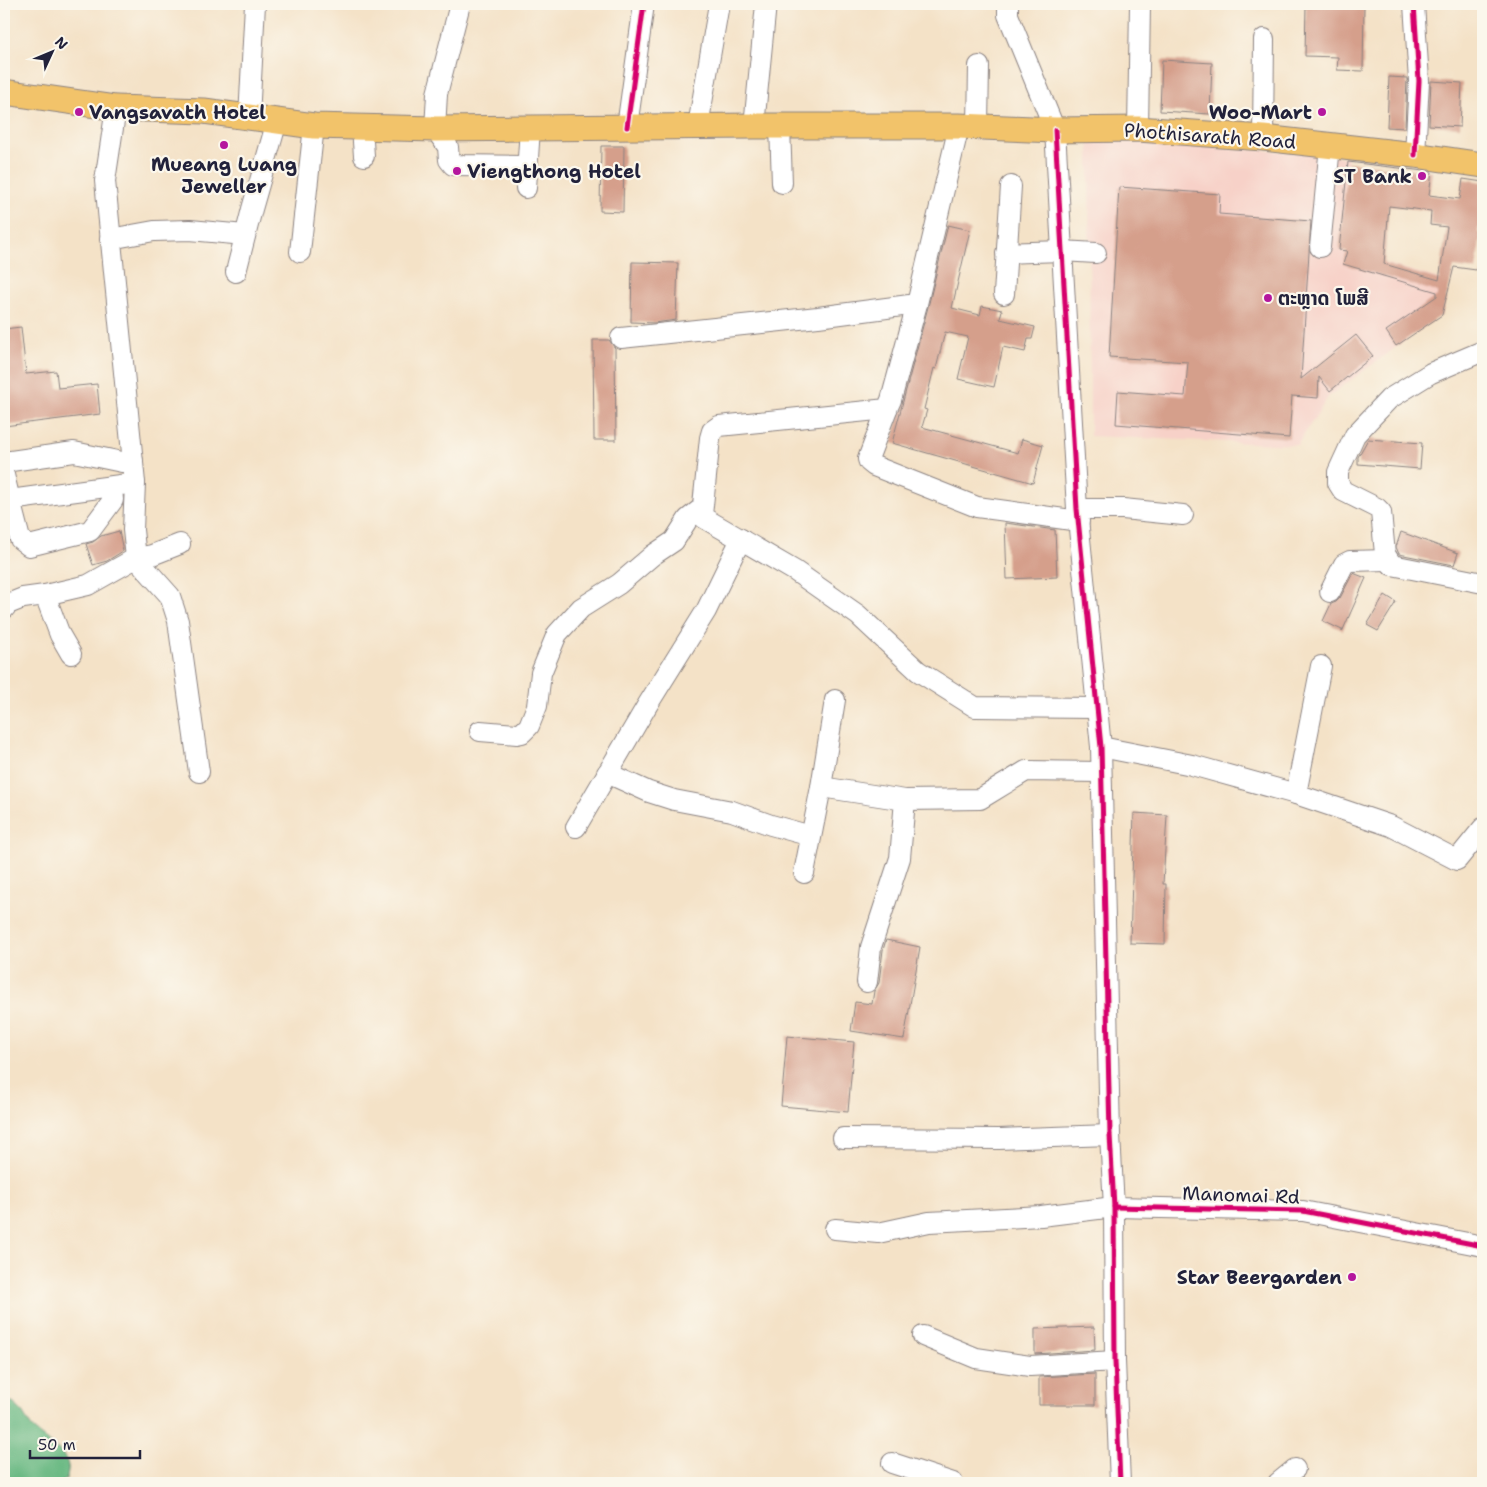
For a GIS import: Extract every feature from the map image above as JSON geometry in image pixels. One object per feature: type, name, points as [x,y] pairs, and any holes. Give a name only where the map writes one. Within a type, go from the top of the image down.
[{"type":"main road","name":"Phothisarath Road","points":[[4,92],[116,108],[204,111],[314,126],[362,128],[968,126],[1055,130],[1138,129],[1263,138],[1415,155],[1483,165]]},
{"type":"street","points":[[249,118],[255,4]]},
{"type":"street","points":[[460,4],[437,94],[435,129],[448,147],[449,160],[453,165],[528,166]]},
{"type":"street","points":[[627,127],[644,4]]},
{"type":"street","points":[[698,126],[719,4]]},
{"type":"street","points":[[754,126],[766,4]]},
{"type":"street","points":[[1008,4],[1008,15],[1055,130],[1078,515],[1101,746],[1110,1135],[1114,1207],[1115,1361],[1120,1483]]},
{"type":"street","points":[[1138,129],[1140,4]]},
{"type":"street","points":[[1414,4],[1419,81],[1415,155]]},
{"type":"street","points":[[1263,138],[1264,39]]},
{"type":"street","points":[[979,66],[968,126],[891,400],[868,458],[874,466],[977,507],[1078,515],[1123,509],[1183,515]]},
{"type":"street","points":[[116,108],[105,181],[135,483],[132,530],[136,558],[170,596],[178,621],[199,772]]},
{"type":"street","points":[[236,272],[277,122]]},
{"type":"street","points":[[300,252],[314,126]]},
{"type":"street","points":[[780,126],[782,183]]},
{"type":"street","points":[[362,128],[364,156]]},
{"type":"street","points":[[526,188],[530,128]]},
{"type":"street","points":[[1320,247],[1330,146]]},
{"type":"street","points":[[1004,294],[1010,186]]},
{"type":"street","points":[[110,239],[154,232],[190,230],[245,234]]},
{"type":"street","points":[[1006,253],[1062,251],[1096,253]]},
{"type":"street","points":[[621,338],[818,317],[917,304]]},
{"type":"street","points":[[1483,353],[1431,373],[1389,399],[1355,435],[1338,472],[1338,483],[1343,491],[1377,508],[1381,512],[1385,554],[1387,560],[1392,565],[1483,583]]},
{"type":"street","points":[[887,409],[719,426],[712,431],[710,438],[702,515],[704,518],[795,570],[858,615],[918,671],[975,707],[1097,708]]},
{"type":"street","points":[[4,462],[74,452],[122,462],[133,461]]},
{"type":"street","points":[[4,475],[20,539],[29,546],[90,531],[113,500],[112,487]]},
{"type":"street","points":[[10,500],[135,483]]},
{"type":"street","points":[[480,731],[517,734],[522,733],[529,726],[537,706],[541,673],[557,634],[581,608],[619,584],[653,555],[674,541],[688,519],[702,508]]},
{"type":"street","points":[[576,826],[648,704],[706,611],[741,539]]},
{"type":"street","points":[[4,609],[8,604],[23,598],[88,585],[136,558],[152,555],[180,544]]},
{"type":"street","points":[[1330,592],[1344,564],[1350,561],[1387,560]]},
{"type":"street","points":[[45,595],[60,635],[71,654]]},
{"type":"street","points":[[1296,794],[1321,666]]},
{"type":"street","points":[[804,873],[821,787],[834,700]]},
{"type":"street","points":[[1101,746],[1192,765],[1296,794],[1390,826],[1457,860],[1483,828]]},
{"type":"street","points":[[821,787],[905,800],[980,799],[1026,771],[1101,772]]},
{"type":"street","points":[[607,773],[648,792],[674,800],[732,811],[771,825],[811,836]]},
{"type":"street","points":[[867,982],[871,947],[900,858],[905,800]]},
{"type":"street","points":[[843,1138],[999,1140],[1110,1135]]},
{"type":"street","name":"Manomai Rd","points":[[834,1229],[878,1232],[929,1222],[1081,1213],[1114,1207],[1303,1211],[1483,1246]]},
{"type":"street","points":[[923,1336],[976,1358],[1030,1366],[1115,1361]]},
{"type":"street","points":[[892,1463],[953,1483]]},
{"type":"street","points":[[1278,1483],[1295,1469]]},
{"type":"shaded area","name":"ຕະຫຼາດ ໂພສີ","points":[[1089,140],[1322,154],[1348,158],[1339,250],[1450,282],[1442,314],[1329,396],[1297,445],[1090,436]]},
{"type":"green space","points":[[4,1398],[16,1405],[31,1427],[64,1456],[68,1468],[67,1478],[60,1483],[4,1483]]},
{"type":"building","points":[[1306,4],[1364,4],[1363,71],[1337,70],[1338,57],[1305,56]]},
{"type":"building","points":[[1162,60],[1212,63],[1210,114],[1160,111]]},
{"type":"building","points":[[1389,77],[1407,78],[1405,128],[1387,127]]},
{"type":"building","points":[[1431,81],[1462,83],[1460,127],[1429,125]]},
{"type":"building","points":[[601,146],[624,146],[623,212],[600,211]]},
{"type":"building","points":[[1348,162],[1432,172],[1429,195],[1460,199],[1463,179],[1483,182],[1478,233],[1481,233],[1476,270],[1454,267],[1442,315],[1396,346],[1386,331],[1437,296],[1437,292],[1343,264],[1347,251],[1339,250]],"holes":[[[1389,206],[1431,211],[1430,225],[1447,227],[1439,280],[1384,264]]]},
{"type":"building","points":[[1119,187],[1220,194],[1219,214],[1311,221],[1301,379],[1356,335],[1373,356],[1330,391],[1319,377],[1318,398],[1292,396],[1289,438],[1116,424],[1118,391],[1185,396],[1188,362],[1109,357]]},
{"type":"building","points":[[948,225],[970,230],[952,308],[980,315],[982,306],[1002,310],[1000,319],[1035,327],[1032,339],[1028,339],[1025,352],[1003,347],[994,387],[958,379],[968,337],[945,332],[924,409],[927,410],[922,427],[1018,453],[1022,439],[1043,445],[1033,483],[892,443]]},
{"type":"building","points":[[632,262],[678,263],[676,320],[654,323],[631,322]]},
{"type":"building","points":[[21,327],[26,374],[56,371],[58,388],[97,384],[100,414],[4,426],[4,329]]},
{"type":"building","points":[[593,340],[609,340],[615,348],[616,440],[594,440]]},
{"type":"building","points":[[1368,439],[1422,443],[1420,469],[1358,464],[1358,457]]},
{"type":"building","points":[[1005,523],[1055,530],[1057,577],[1007,579]]},
{"type":"building","points":[[119,531],[123,551],[107,561],[93,565],[86,544],[93,542],[101,536]]},
{"type":"building","points":[[1401,532],[1458,553],[1454,565],[1399,554],[1396,547]]},
{"type":"building","points":[[1353,573],[1366,578],[1342,632],[1342,630],[1323,621],[1331,604],[1340,598]]},
{"type":"building","points":[[1385,595],[1396,602],[1378,631],[1367,625]]},
{"type":"building","points":[[1134,813],[1167,815],[1163,884],[1166,884],[1165,944],[1130,943]]},
{"type":"building","points":[[886,940],[920,947],[904,1039],[851,1031],[855,1002],[872,1004],[874,991],[879,983]]},
{"type":"building","points":[[787,1036],[854,1042],[848,1112],[781,1106]]},
{"type":"building","points":[[1094,1327],[1095,1350],[1035,1354],[1035,1329]]},
{"type":"building","points":[[1095,1374],[1095,1405],[1039,1405],[1039,1377]]},
{"type":"cycle path","points":[[627,127],[644,4]]},
{"type":"cycle path","points":[[1414,4],[1419,81],[1415,155]]},
{"type":"cycle path","points":[[1055,130],[1077,509],[1101,747],[1110,1135],[1114,1207],[1115,1361],[1120,1483]]},
{"type":"cycle path","points":[[1114,1207],[1303,1211],[1483,1246]]},
{"type":"place","name":"Vangsavath Hotel","points":[[79,112]]},
{"type":"place","name":"Woo-Mart","points":[[1322,112]]},
{"type":"place","name":"Mueang Luang Jeweller","points":[[224,145]]},
{"type":"place","name":"Viengthong Hotel","points":[[457,171]]},
{"type":"place","name":"ST Bank","points":[[1422,176]]},
{"type":"place","name":"ຕະຫຼາດ ໂພສີ","points":[[1268,298]]},
{"type":"place","name":"Star Beergarden","points":[[1352,1277]]}]
